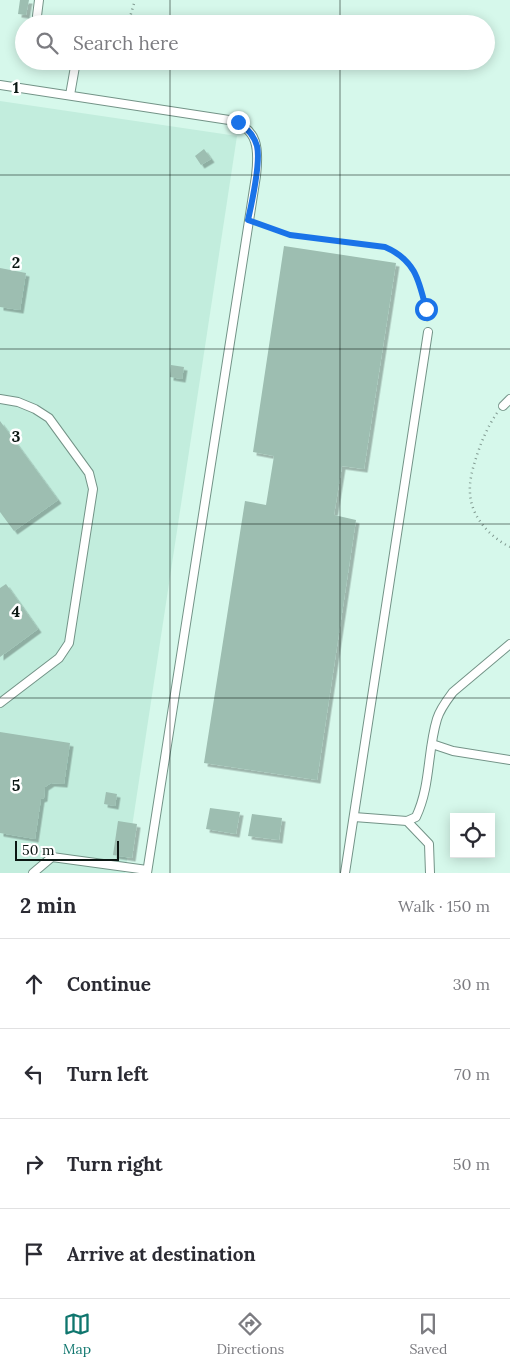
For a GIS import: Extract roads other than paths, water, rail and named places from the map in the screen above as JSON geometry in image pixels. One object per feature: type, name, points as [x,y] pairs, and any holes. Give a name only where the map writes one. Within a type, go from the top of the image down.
[{"type":"lane","points":[[37,15],[39,0]]},
{"type":"lane","points":[[70,95],[74,70]]},
{"type":"lane","points":[[0,85],[238,122],[250,133],[258,148],[256,176],[147,871],[52,857],[33,873]]},
{"type":"lane","points":[[345,873],[428,332]]},
{"type":"lane","points":[[0,399],[18,402],[35,409],[49,418],[89,472],[93,489],[69,643],[59,658],[0,703]]},
{"type":"lane","points":[[503,406],[510,399]]},
{"type":"lane","points":[[354,817],[407,821],[416,817],[421,806],[429,771],[437,718],[449,697],[510,644]]},
{"type":"lane","points":[[432,744],[453,751],[510,760]]},
{"type":"lane","points":[[407,821],[429,844],[430,873]]}]
